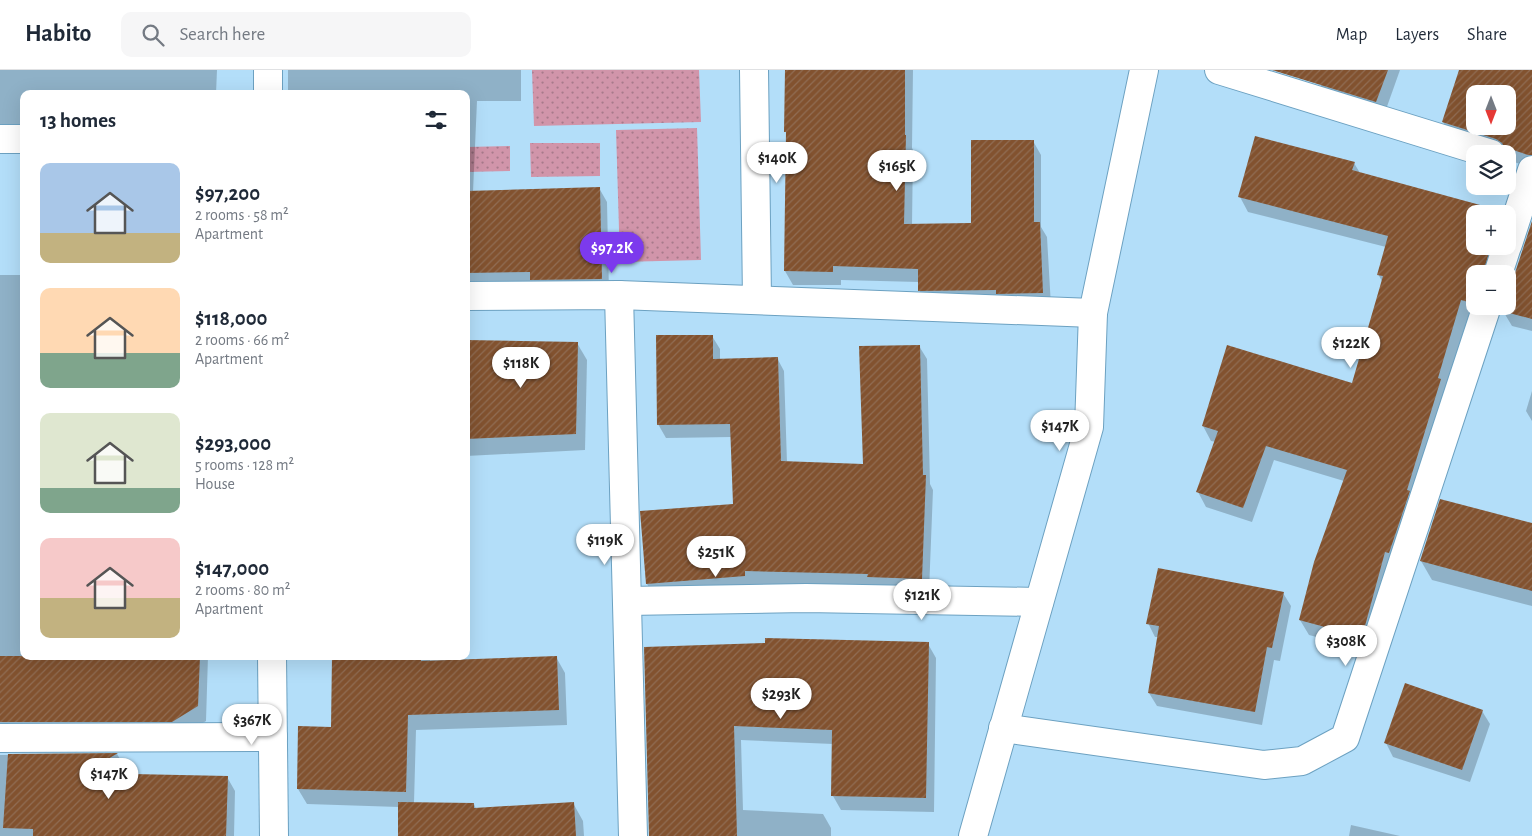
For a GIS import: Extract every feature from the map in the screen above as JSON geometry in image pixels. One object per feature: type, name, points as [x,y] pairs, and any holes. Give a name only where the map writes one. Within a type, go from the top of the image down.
[{"type":"street","points":[[268,70],[268,90]]},
{"type":"street","points":[[754,70],[757,300]]},
{"type":"street","points":[[973,836],[1089,427],[1093,313],[1144,70]]},
{"type":"street","points":[[1219,70],[1466,146]]},
{"type":"street","points":[[0,139],[20,139]]},
{"type":"street","points":[[1516,162],[1532,168],[1516,217]]},
{"type":"street","points":[[470,296],[619,296],[1093,313]]},
{"type":"street","points":[[619,296],[633,836]]},
{"type":"street","points":[[1004,728],[1264,765],[1302,761],[1344,738],[1484,315]]},
{"type":"street","points":[[627,601],[806,598],[1039,602]]},
{"type":"street","points":[[272,660],[274,836]]},
{"type":"street","points":[[0,738],[273,737]]},
{"type":"shaded area","points":[[532,70],[699,70],[701,122],[534,126]]},
{"type":"shaded area","points":[[697,128],[701,260],[620,262],[616,130]]},
{"type":"shaded area","points":[[530,143],[600,143],[600,176],[531,177]]},
{"type":"shaded area","points":[[510,146],[510,171],[470,172],[470,147]]},
{"type":"building","points":[[785,70],[905,70],[904,224],[971,223],[971,140],[1034,140],[1034,222],[1040,222],[1043,293],[996,294],[996,290],[918,291],[918,269],[833,266],[833,272],[784,271]]},
{"type":"building","points":[[1272,70],[1388,70],[1376,102]]},
{"type":"building","points":[[1459,70],[1532,70],[1532,155],[1516,151],[1516,145],[1503,145],[1496,139],[1483,135],[1516,135],[1516,85],[1466,85],[1466,130],[1442,122]]},
{"type":"building","points":[[1255,136],[1355,162],[1352,170],[1480,205],[1466,205],[1466,255],[1488,255],[1486,265],[1466,265],[1466,301],[1461,300],[1438,378],[1441,379],[1407,490],[1410,491],[1389,553],[1385,552],[1362,637],[1299,620],[1314,562],[1347,470],[1266,446],[1243,508],[1196,492],[1218,431],[1202,426],[1227,345],[1352,383],[1383,276],[1377,275],[1388,236],[1238,197]]},
{"type":"building","points":[[600,187],[602,279],[530,280],[530,272],[470,273],[470,191]]},
{"type":"building","points":[[1532,221],[1532,319],[1516,315],[1516,270]]},
{"type":"building","points":[[656,335],[713,335],[713,359],[778,357],[781,461],[863,464],[859,346],[920,345],[923,475],[926,475],[922,579],[867,577],[868,574],[745,571],[745,576],[646,584],[640,511],[733,504],[730,424],[657,425]]},
{"type":"building","points":[[470,340],[578,342],[576,434],[470,439]]},
{"type":"building","points":[[1440,499],[1532,523],[1532,591],[1420,561]]},
{"type":"building","points":[[1158,568],[1284,592],[1272,648],[1267,647],[1255,712],[1148,693],[1159,626],[1146,624]]},
{"type":"building","points":[[765,638],[929,642],[926,798],[831,796],[832,730],[734,726],[737,836],[649,836],[644,647],[765,643]]},
{"type":"building","points":[[0,656],[20,656],[20,660],[200,660],[198,706],[172,722],[0,722]]},
{"type":"building","points":[[557,656],[559,710],[408,715],[406,792],[297,789],[298,726],[331,727],[332,660],[421,661]]},
{"type":"building","points":[[1405,683],[1483,710],[1462,770],[1384,743]]},
{"type":"building","points":[[118,753],[84,773],[228,776],[226,836],[33,836],[33,829],[3,828],[8,754]]},
{"type":"building","points":[[398,802],[474,803],[474,808],[574,802],[576,836],[398,836]]}]
